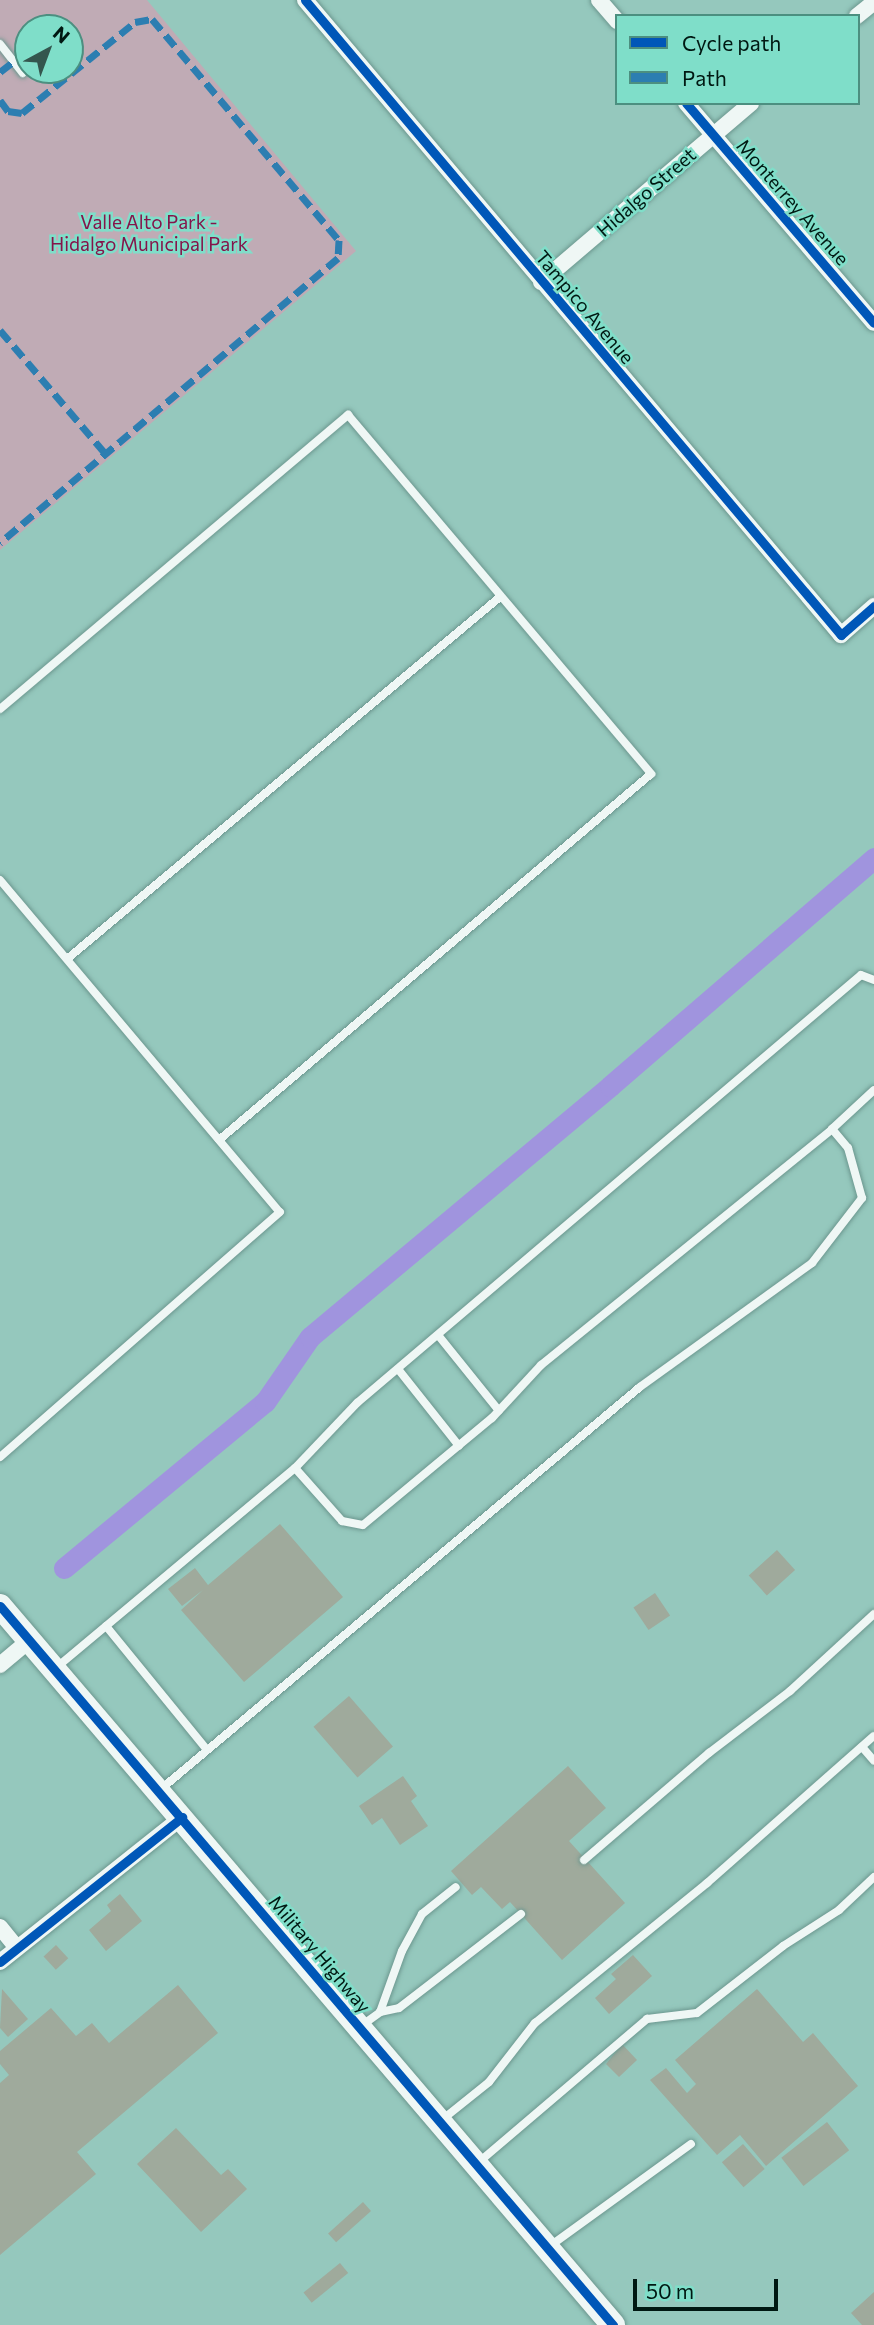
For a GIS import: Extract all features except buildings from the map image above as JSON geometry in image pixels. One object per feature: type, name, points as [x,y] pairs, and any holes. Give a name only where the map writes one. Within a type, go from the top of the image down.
[{"type":"main road","name":"Military Highway","points":[[0,1606],[613,2325]]},
{"type":"street","name":"Tampico Avenue","points":[[305,0],[841,635],[874,606]]},
{"type":"street","points":[[599,0],[615,19]]},
{"type":"street","points":[[859,14],[874,2]]},
{"type":"street","name":"Monterrey Avenue","points":[[688,105],[874,323]]},
{"type":"street","name":"Hidalgo Street","points":[[541,282],[749,105]]},
{"type":"street","points":[[0,1665],[29,1641]]},
{"type":"street","points":[[0,1962],[182,1817]]},
{"type":"street","points":[[0,1927],[17,1948]]},
{"type":"lane","points":[[0,44],[14,62]]},
{"type":"lane","points":[[0,709],[348,415],[651,774],[219,1140]]},
{"type":"lane","points":[[66,959],[500,597]]},
{"type":"lane","points":[[0,880],[280,1212],[0,1457]]},
{"type":"lane","points":[[54,1670],[295,1468],[357,1404],[861,975],[874,980]]},
{"type":"lane","points":[[295,1468],[342,1521],[363,1525],[499,1411],[541,1365],[832,1129],[874,1090]]},
{"type":"lane","points":[[159,1790],[640,1387],[812,1263],[862,1198],[848,1147],[832,1129]]},
{"type":"lane","points":[[438,1335],[499,1411]]},
{"type":"lane","points":[[398,1369],[458,1446]]},
{"type":"lane","points":[[584,1860],[709,1753],[790,1691],[874,1614]]},
{"type":"lane","points":[[106,1626],[208,1750]]},
{"type":"lane","points":[[440,2121],[488,2082],[534,2023],[707,1884],[874,1736]]},
{"type":"lane","points":[[862,1747],[874,1761]]},
{"type":"lane","points":[[476,2164],[648,2019],[697,2013],[783,1946],[839,1910],[874,1877]]},
{"type":"lane","points":[[380,2012],[402,1951],[422,1914],[456,1886]]},
{"type":"lane","points":[[358,2027],[380,2012],[399,2008],[522,1914]]},
{"type":"lane","points":[[547,2248],[691,2144]]},
{"type":"green space","name":"Valle Alto Park - Hidalgo Municipal Park","points":[[0,0],[147,0],[356,251],[0,550]]},
{"type":"waterway","points":[[64,1568],[265,1402],[310,1337],[610,1086],[874,858]]},
{"type":"marked path","points":[[0,100],[8,111],[22,113],[135,22],[152,19],[339,240],[338,258],[0,543]]},
{"type":"marked path","points":[[0,72],[14,61]]},
{"type":"marked path","points":[[0,330],[106,454]]},
{"type":"cycle path","points":[[305,0],[841,635],[874,606]]},
{"type":"cycle path","points":[[688,105],[874,323]]},
{"type":"cycle path","points":[[0,1606],[613,2325]]},
{"type":"cycle path","points":[[0,1962],[182,1817]]}]
